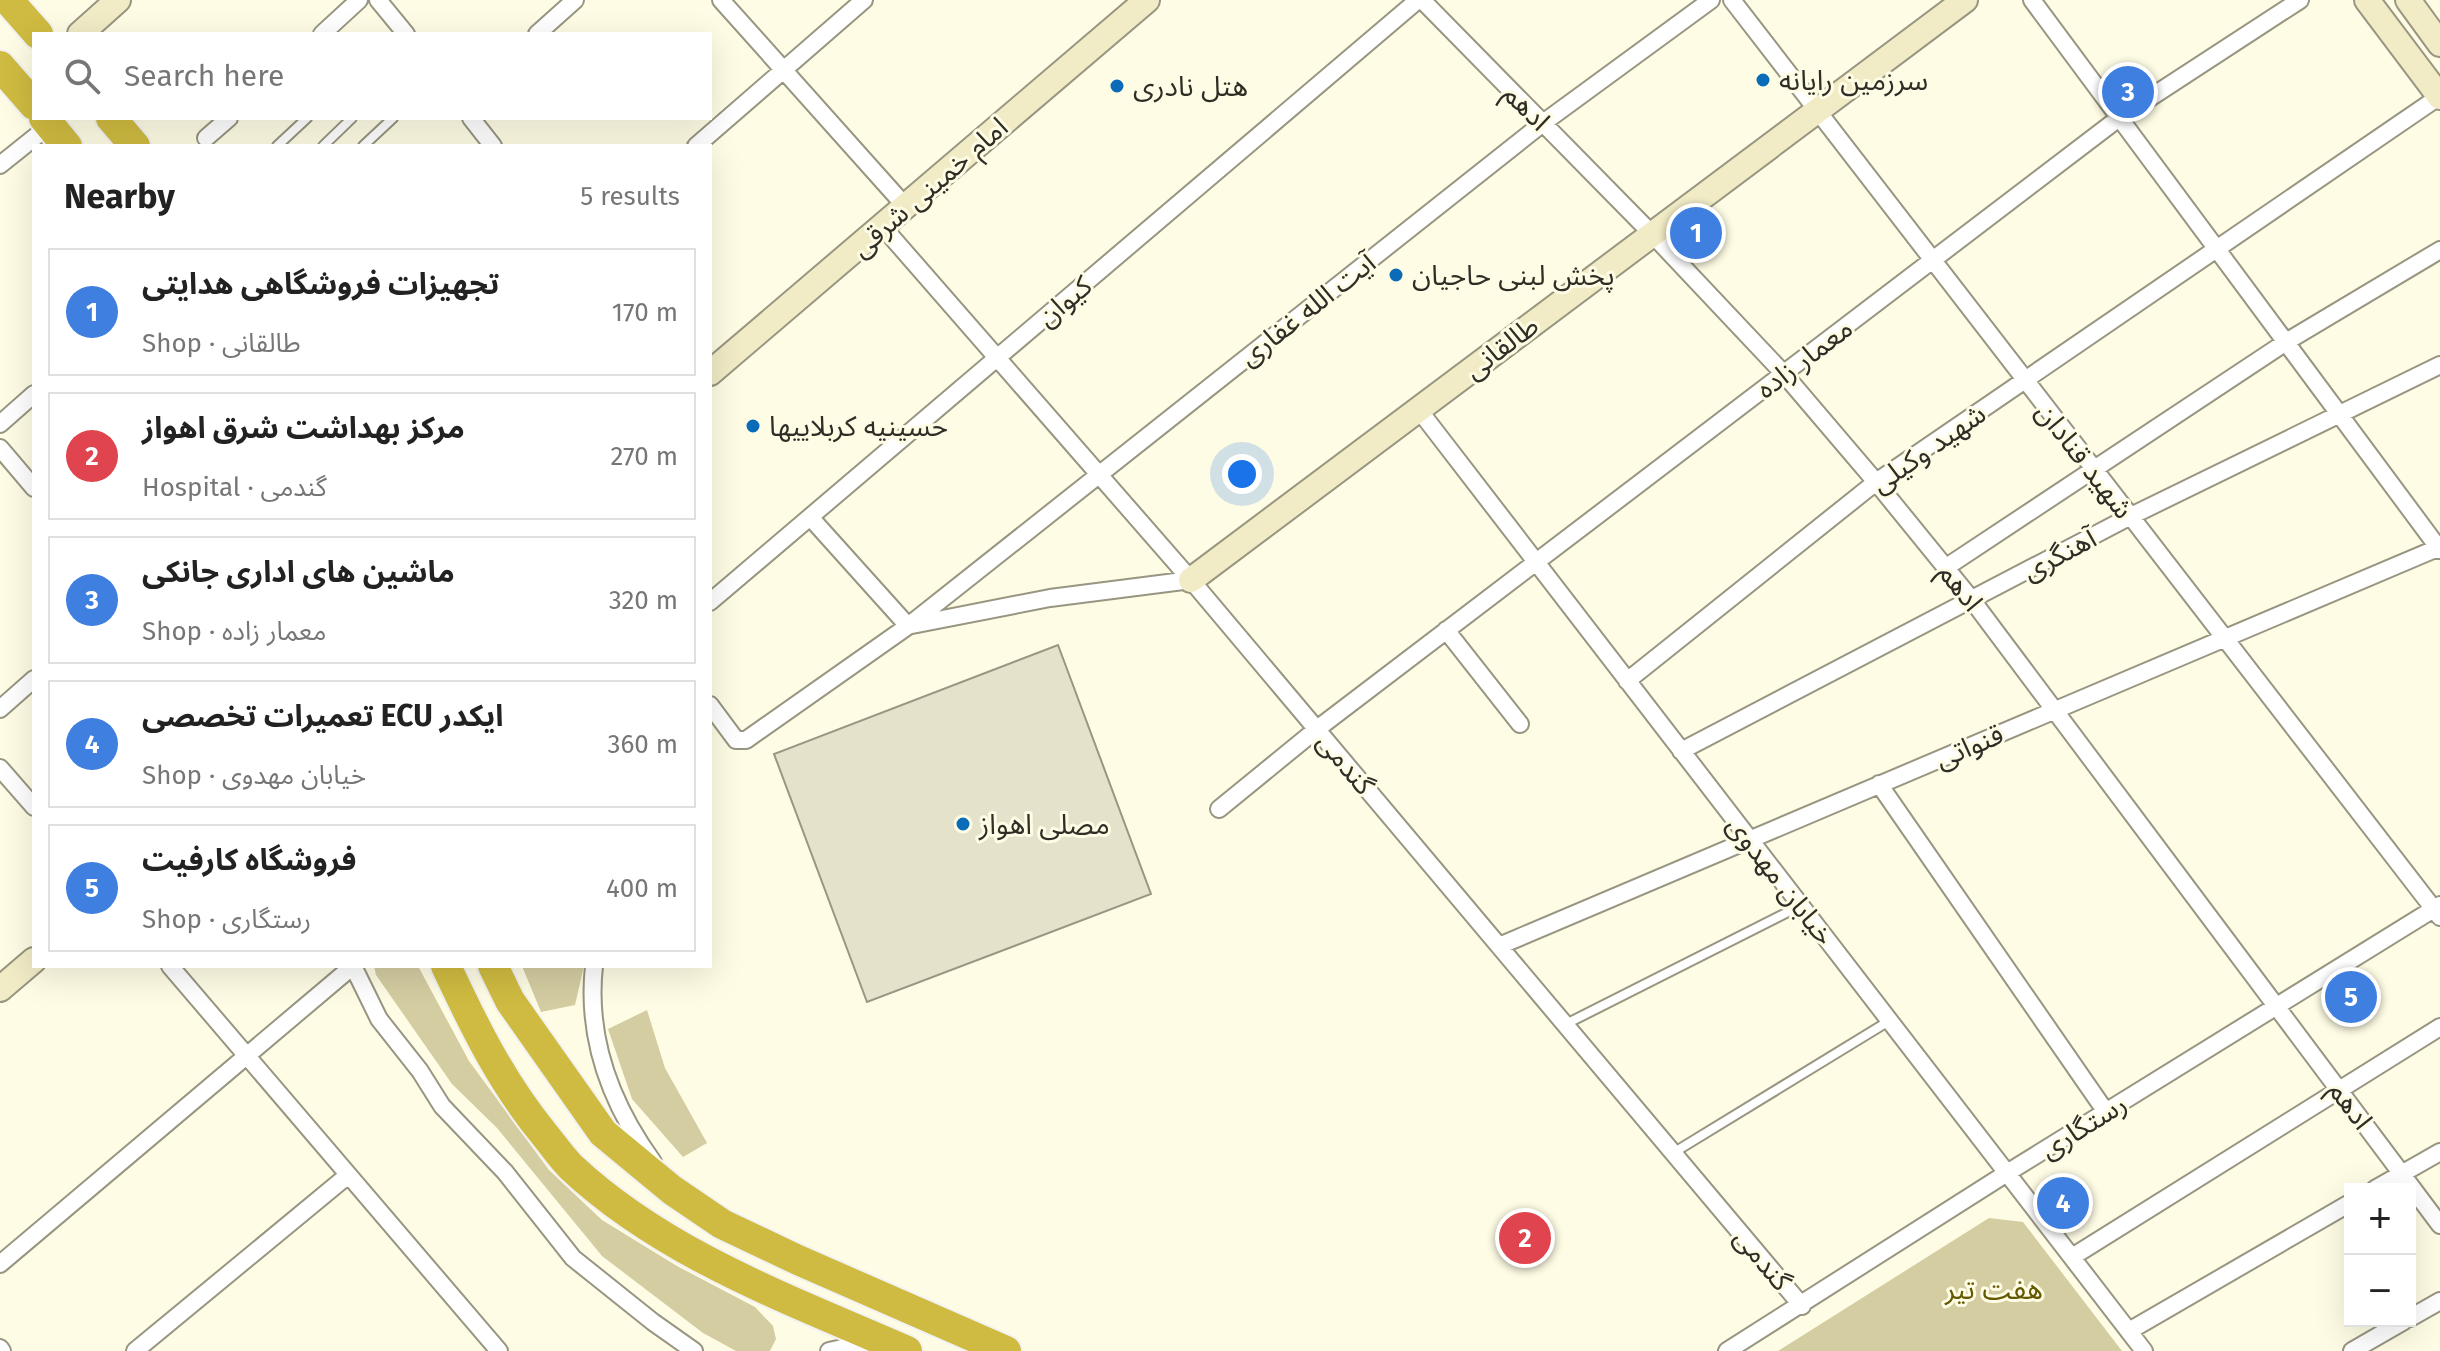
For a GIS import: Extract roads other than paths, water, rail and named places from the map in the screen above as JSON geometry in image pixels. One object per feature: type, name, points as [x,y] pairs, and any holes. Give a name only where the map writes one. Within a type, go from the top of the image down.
[{"type":"highway","points":[[8,0],[36,32]]},
{"type":"highway","points":[[0,66],[32,100]]},
{"type":"highway","points":[[113,120],[133,144]]},
{"type":"highway","points":[[447,968],[475,1028],[517,1100],[570,1166],[634,1217],[703,1259],[894,1345]]},
{"type":"highway","points":[[494,968],[510,1001],[603,1133],[672,1190],[735,1230],[1006,1351]]},
{"type":"street","points":[[82,32],[118,0]]},
{"type":"street","points":[[324,32],[359,0]]},
{"type":"street","points":[[378,0],[401,32]]},
{"type":"street","points":[[539,32],[575,0]]},
{"type":"street","points":[[721,0],[906,207]]},
{"type":"street","points":[[698,144],[864,0]]},
{"type":"street","name":"امام خمینی شرقی","points":[[712,371],[1147,0]]},
{"type":"street","name":"ادهم","points":[[1420,0],[1652,234],[1784,374],[1876,482],[1972,600],[2440,1225]]},
{"type":"street","name":"کیوان","points":[[712,600],[1420,0]]},
{"type":"street","name":"آیت الله غفاری","points":[[712,708],[736,740],[746,740],[908,626],[1543,123],[1711,0]]},
{"type":"street","name":"شهید قنادان","points":[[1732,0],[2129,517],[2438,910]]},
{"type":"street","name":"طالقانی","points":[[1191,580],[1965,0]]},
{"type":"street","points":[[2032,0],[2439,548]]},
{"type":"street","name":"معمار زاده","points":[[1219,809],[1317,729],[2119,118],[2300,0]]},
{"type":"street","points":[[2367,0],[2440,97]]},
{"type":"street","points":[[2408,0],[2440,44]]},
{"type":"street","name":"شهید وکیلی","points":[[1627,681],[1876,482],[2440,97]]},
{"type":"street","points":[[0,165],[34,120]]},
{"type":"street","points":[[206,138],[227,120]]},
{"type":"street","points":[[473,120],[491,144]]},
{"type":"street","name":"گندمی","points":[[883,227],[1191,580],[1802,1306]]},
{"type":"street","points":[[1945,568],[2286,342],[2440,250]]},
{"type":"street","name":"آهنگری","points":[[1681,751],[2129,517],[2440,365]]},
{"type":"street","points":[[0,424],[32,396]]},
{"type":"street","name":"خیابان مهدوی","points":[[1419,410],[2144,1351]]},
{"type":"street","points":[[0,448],[32,486]]},
{"type":"street","points":[[810,517],[908,626],[1050,598],[1191,580]]},
{"type":"street","name":"قنواتی","points":[[1499,946],[2439,548]]},
{"type":"street","points":[[1446,630],[1520,724]]},
{"type":"street","points":[[0,709],[32,681]]},
{"type":"street","points":[[0,768],[32,805]]},
{"type":"street","points":[[1879,784],[2106,1112]]},
{"type":"street","name":"رستگاری","points":[[1727,1351],[2276,1006],[2438,910]]},
{"type":"street","points":[[0,989],[32,962]]},
{"type":"street","points":[[172,968],[499,1351]]},
{"type":"street","points":[[0,1264],[351,968]]},
{"type":"street","points":[[354,968],[379,1019],[420,1071],[442,1106],[505,1172],[573,1258],[694,1351]]},
{"type":"street","points":[[594,968],[595,1024],[603,1065],[619,1109],[672,1190]]},
{"type":"street","points":[[2072,1257],[2440,1027]]},
{"type":"street","points":[[2385,1183],[2440,1152]]},
{"type":"street","points":[[135,1351],[347,1176]]},
{"type":"street","points":[[2129,1331],[2344,1206]]},
{"type":"street","points":[[2416,1315],[2440,1301]]},
{"type":"street","points":[[2352,1351],[2394,1327]]},
{"type":"street","points":[[829,1351],[894,1345]]},
{"type":"lane","points":[[279,144],[305,120]]},
{"type":"lane","points":[[325,144],[350,120]]},
{"type":"lane","points":[[365,144],[391,120]]},
{"type":"lane","points":[[1565,1025],[1801,905]]},
{"type":"lane","points":[[1673,1153],[1889,1020]]},
{"type":"place","name":"سرزمین رایانه","points":[[1763,80]]},
{"type":"place","name":"هتل نادری","points":[[1117,86]]},
{"type":"place","name":"ماشین های اداری جانکی","points":[[2128,92]]},
{"type":"place","name":"تجهیزات فروشگاهی هدایتی","points":[[1696,233]]},
{"type":"place","name":"پخش لبنی حاجیان","points":[[1396,275]]},
{"type":"place","name":"حسینیه کربلاییها","points":[[753,426]]},
{"type":"place","name":"مصلی اهواز","points":[[963,824]]},
{"type":"place","name":"فروشگاه کارفیت","points":[[2351,997]]},
{"type":"place","name":"تعمیرات تخصصی ECU ایکدر","points":[[2063,1203]]},
{"type":"place","name":"مرکز بهداشت شرق اهواز","points":[[1525,1238]]},
{"type":"park label","name":"هفت تیر","points":[[1994,1289]]}]
